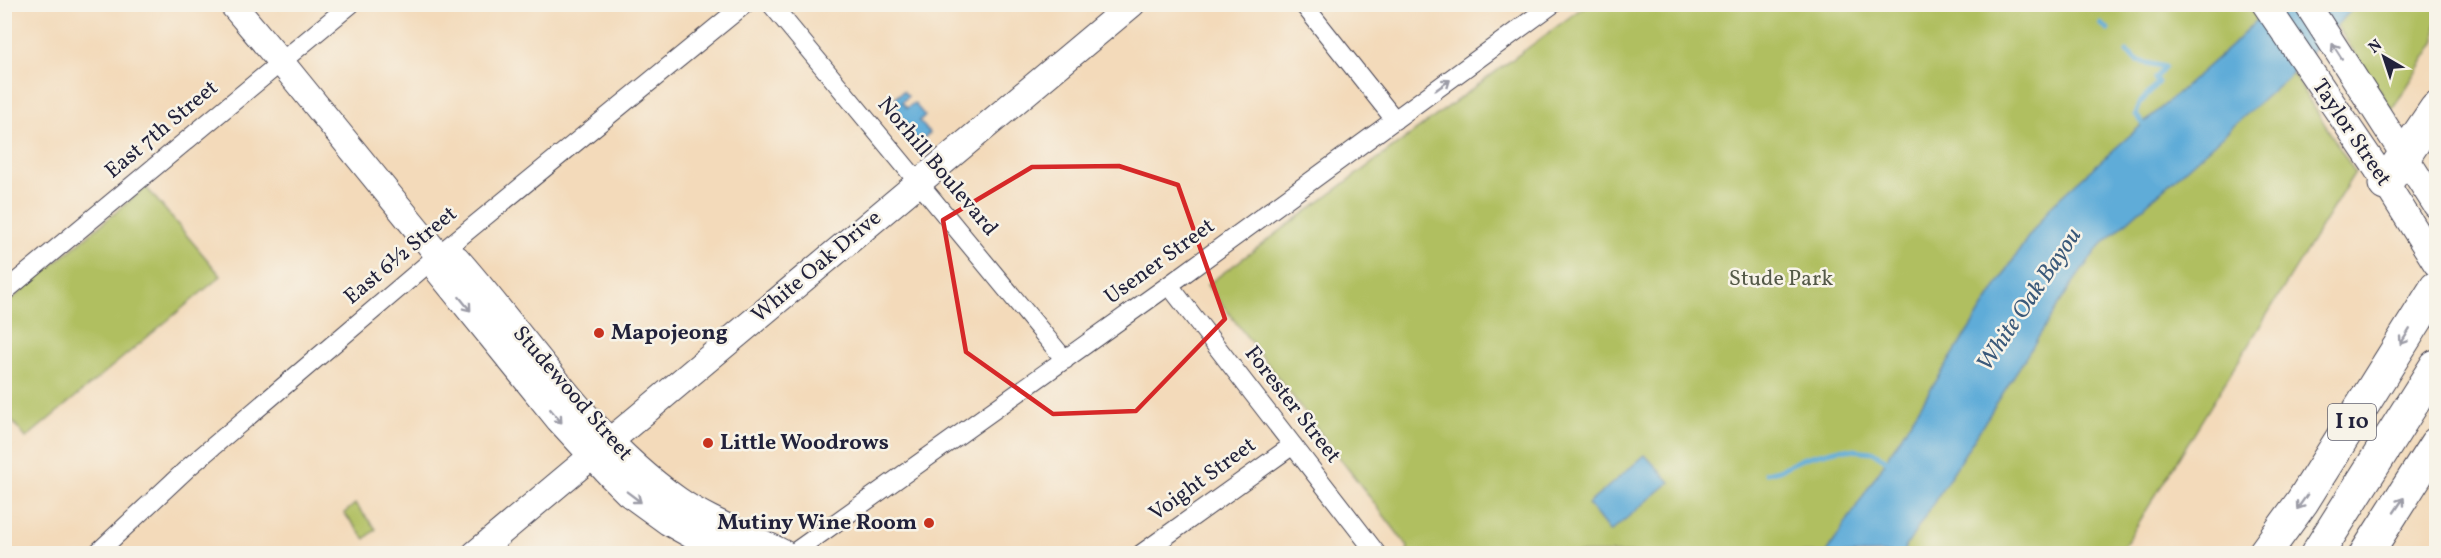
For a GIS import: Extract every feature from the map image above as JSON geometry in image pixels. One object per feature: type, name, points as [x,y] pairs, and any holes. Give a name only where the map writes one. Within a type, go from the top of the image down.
[{"type":"highway","points":[[2379,173],[2398,146],[2436,109]]},
{"type":"highway","name":"I 10","points":[[2264,554],[2302,502],[2436,288]]},
{"type":"highway","points":[[2317,554],[2436,366]]},
{"type":"highway","points":[[2366,554],[2436,444]]},
{"type":"main road","name":"Studewood Street","points":[[232,4],[438,255],[456,258],[600,449],[628,493],[668,522],[725,554]]},
{"type":"main road","name":"White Oak Drive","points":[[475,554],[1132,4]]},
{"type":"main road","name":"Taylor Street","points":[[2265,4],[2379,173],[2436,263]]},
{"type":"main road","name":"Taylor Street","points":[[2307,4],[2432,198]]},
{"type":"main road","name":"Studewood Street","points":[[600,449],[644,474],[680,502],[785,554]]},
{"type":"street","name":"East 7th Street","points":[[4,292],[351,4]]},
{"type":"street","name":"East 6½ Street","points":[[96,554],[190,466],[438,255],[745,4]]},
{"type":"street","name":"Norhill Boulevard","points":[[771,4],[1065,360]]},
{"type":"street","points":[[1303,4],[1395,120]]},
{"type":"street","name":"Usener Street","points":[[792,554],[1170,285],[1553,4]]},
{"type":"street","name":"Forester Street","points":[[1170,285],[1377,554]]},
{"type":"street","name":"Voight Street","points":[[1141,554],[1293,444]]},
{"type":"highlighted area","points":[[1119,166],[1178,185],[1225,319],[1136,411],[1053,414],[966,352],[943,220],[1032,167]]},
{"type":"green space","name":"Stude Park","points":[[1955,4],[2020,7],[2036,4],[2249,5],[2355,172],[2120,553],[1407,553],[1408,547],[1207,285],[1586,5]]},
{"type":"green space","points":[[2323,5],[2436,5],[2436,41],[2392,110]]},
{"type":"green space","points":[[146,187],[221,276],[26,438],[5,412],[5,305]]},
{"type":"green space","points":[[355,504],[376,529],[365,539],[344,513]]},
{"type":"water","name":"White Oak Bayou","points":[[2272,5],[2356,5],[2289,76],[2098,248],[2070,287],[1902,553],[1826,554],[2026,240],[2052,205],[2231,46]]},
{"type":"water","points":[[903,91],[908,96],[902,102],[907,108],[914,103],[925,116],[919,121],[930,133],[919,142],[888,104]]},
{"type":"water","points":[[1645,455],[1670,482],[1610,532],[1588,504]]},
{"type":"waterway","points":[[2101,24],[2108,29]]},
{"type":"waterway","points":[[2127,52],[2138,61],[2165,67],[2155,79],[2159,82],[2140,103],[2136,115],[2146,127]]},
{"type":"waterway","points":[[1766,473],[1779,470],[1804,458],[1840,449],[1873,452],[1891,463]]},
{"type":"place","name":"Mapojeong","points":[[599,333]]},
{"type":"place","name":"Little Woodrows","points":[[708,443]]},
{"type":"place","name":"Mutiny Wine Room","points":[[929,523]]}]
